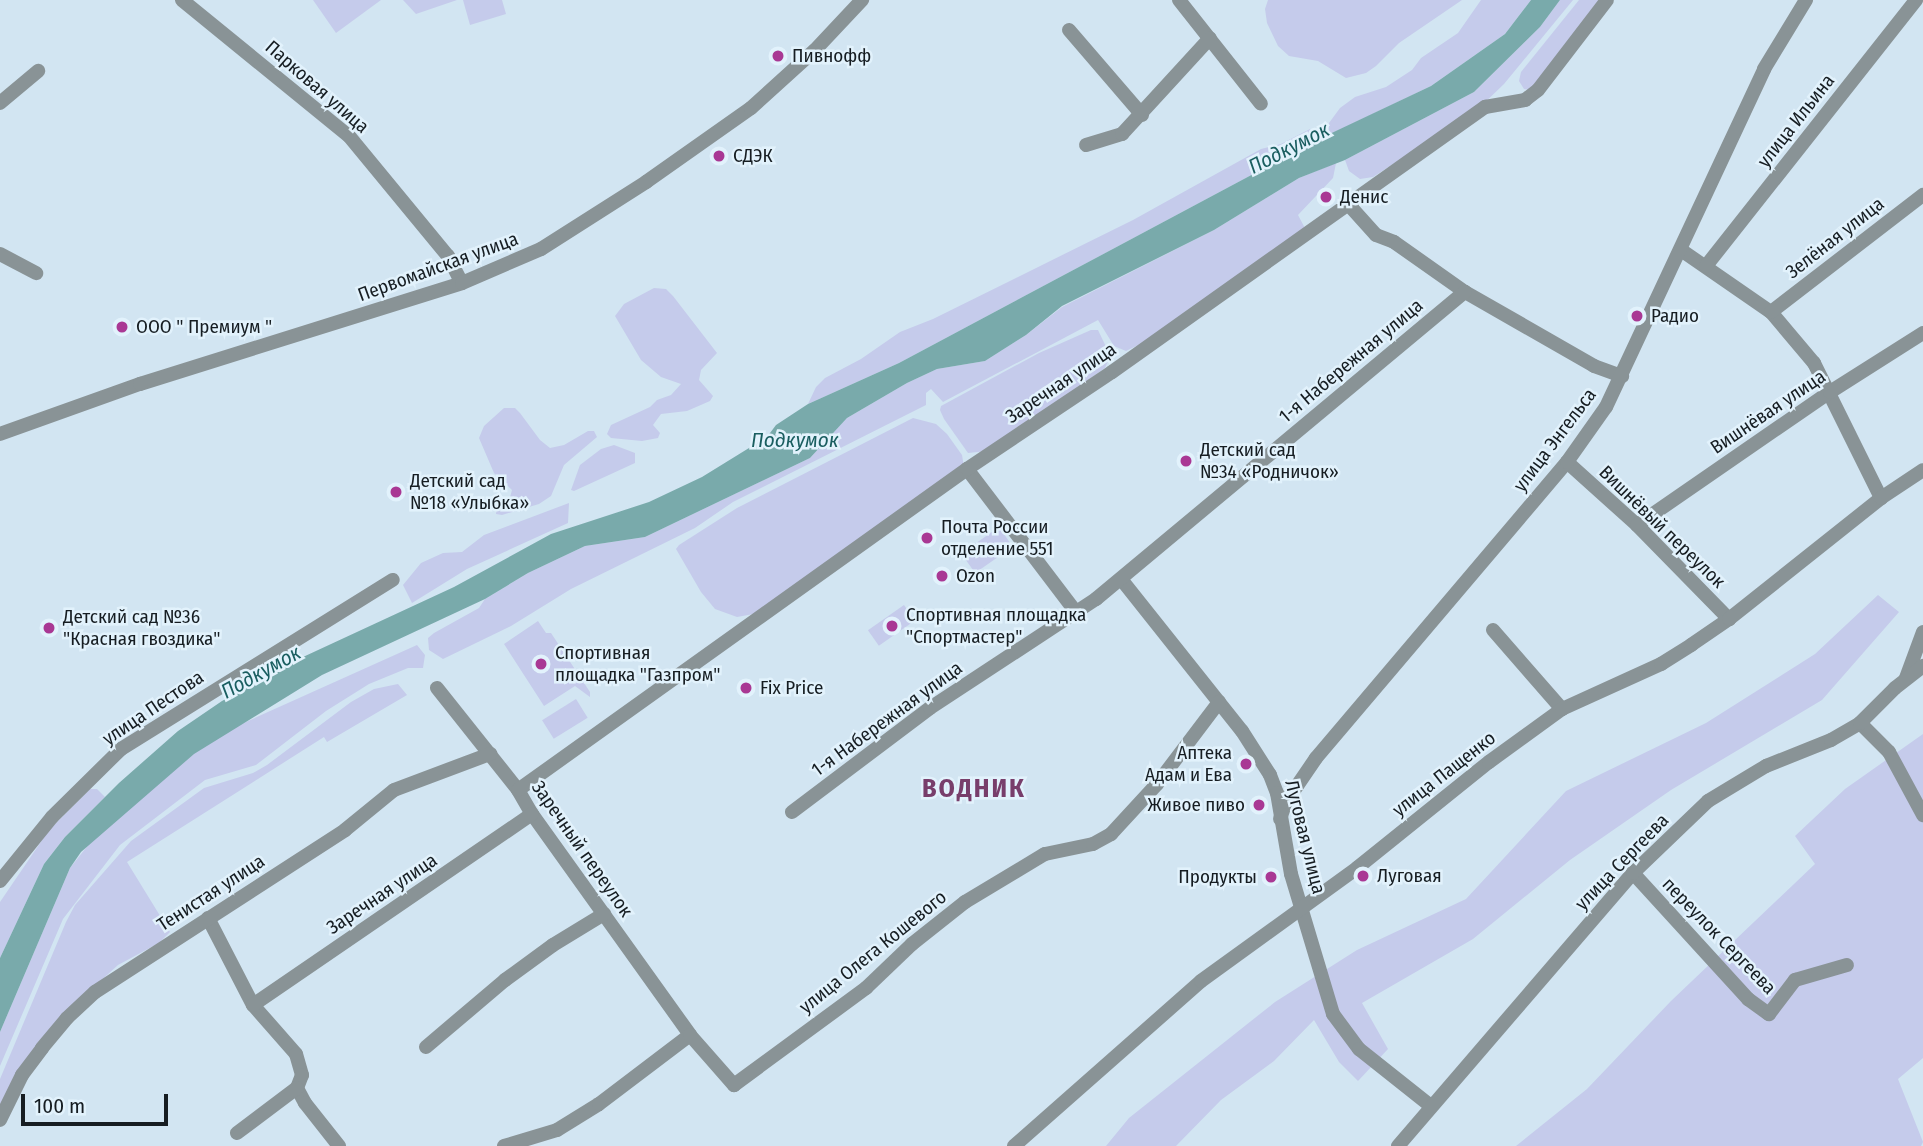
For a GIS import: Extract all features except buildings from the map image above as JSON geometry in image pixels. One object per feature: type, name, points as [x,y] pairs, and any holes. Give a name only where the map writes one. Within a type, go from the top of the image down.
[{"type":"street","name":"Парковая улица","points":[[182,0],[349,136],[448,256],[462,283]]},
{"type":"street","name":"Первомайская улица","points":[[0,434],[140,384],[462,283],[541,249],[721,129],[776,86],[862,0]]},
{"type":"street","points":[[1179,0],[1261,104]]},
{"type":"street","name":"Заречная улица","points":[[518,790],[967,469],[1349,205],[1485,107],[1513,105],[1538,90],[1607,0]]},
{"type":"street","name":"улица Энгельса","points":[[1280,818],[1299,781],[1374,686],[1567,462],[1606,407],[1682,250],[1763,69],[1806,0]]},
{"type":"street","name":"улица Ильина","points":[[1706,266],[1916,0]]},
{"type":"street","points":[[1069,30],[1142,115]]},
{"type":"street","points":[[1086,145],[1122,134],[1210,38]]},
{"type":"street","points":[[0,103],[38,71]]},
{"type":"street","name":"Зелёная улица","points":[[1771,312],[1923,195]]},
{"type":"street","points":[[1349,205],[1376,235],[1394,242],[1465,292],[1594,366],[1622,376]]},
{"type":"street","points":[[1682,250],[1771,312],[1814,363],[1881,498]]},
{"type":"street","points":[[0,254],[36,273]]},
{"type":"street","name":"1-я Набережная улица","points":[[792,812],[930,708],[1076,612],[1121,579],[1465,292]]},
{"type":"street","name":"Вишнёвая улица","points":[[1637,525],[1830,392],[1923,333]]},
{"type":"street","name":"Вишнёвый переулок","points":[[1567,462],[1637,525],[1729,619]]},
{"type":"street","points":[[967,469],[1076,612]]},
{"type":"street","name":"улица Пащенко","points":[[1014,1146],[1179,999],[1357,868],[1489,762],[1562,709],[1661,664],[1729,619],[1881,498],[1922,475]]},
{"type":"street","name":"Луговая улица","points":[[1121,579],[1256,751],[1274,787],[1291,874],[1333,1014],[1359,1049],[1431,1106]]},
{"type":"street","name":"улица Пестова","points":[[0,881],[52,817],[121,749],[393,580]]},
{"type":"street","points":[[1493,630],[1562,709]]},
{"type":"street","points":[[1906,680],[1923,632]]},
{"type":"street","name":"улица Сергеева","points":[[1398,1146],[1633,873],[1708,801],[1766,766],[1831,740],[1860,723],[1923,666]]},
{"type":"street","name":"Заречный переулок","points":[[438,688],[518,790],[532,814],[690,1035]]},
{"type":"street","name":"улица Олега Кошевого","points":[[690,1035],[734,1085],[866,988],[912,944],[998,880],[1045,854],[1093,844],[1111,834],[1157,784],[1219,702]]},
{"type":"street","points":[[1860,723],[1888,752],[1923,815]]},
{"type":"street","name":"Тенистая улица","points":[[0,1120],[22,1075],[67,1018],[95,992],[345,830],[394,790],[490,754]]},
{"type":"street","points":[[1274,787],[1289,789],[1299,781]]},
{"type":"street","name":"Заречная улица","points":[[253,1004],[532,814]]},
{"type":"street","name":"переулок Сергеева","points":[[1633,873],[1748,999],[1769,1014],[1795,980],[1847,965]]},
{"type":"street","points":[[426,1047],[505,980],[552,945],[604,914]]},
{"type":"street","points":[[208,918],[253,1004],[296,1054],[302,1076],[298,1088],[237,1133]]},
{"type":"street","points":[[504,1146],[557,1130],[599,1104],[690,1035]]},
{"type":"street","points":[[298,1088],[305,1103],[339,1146]]},
{"type":"shaded area","points":[[313,0],[381,0],[336,33]]},
{"type":"shaded area","points":[[403,0],[457,0],[416,14]]},
{"type":"shaded area","points":[[463,0],[502,0],[506,14],[470,25]]},
{"type":"shaded area","points":[[1268,0],[1462,0],[1399,43],[1366,73],[1346,78],[1318,61],[1289,56],[1278,46],[1267,23],[1265,9]]},
{"type":"shaded area","points":[[1481,0],[1531,0],[1505,34],[1431,86],[1329,135],[1329,123],[1340,108],[1355,97],[1386,87],[1412,70],[1421,58],[1458,33]]},
{"type":"shaded area","points":[[1560,0],[1573,0],[1504,84],[1477,110],[1373,177],[1360,179],[1349,171],[1345,160],[1474,92],[1540,27]]},
{"type":"shaded area","points":[[1579,0],[1599,0],[1530,90],[1524,89],[1519,81],[1521,72]]},
{"type":"shaded area","points":[[1310,129],[1319,139],[899,363],[808,404],[816,387],[825,378],[861,359],[900,332],[933,319],[1133,220],[1261,149],[1281,144]]},
{"type":"shaded area","points":[[1336,163],[1333,178],[1298,215],[1307,232],[1163,333],[1126,351],[1114,346],[1098,320],[943,402],[931,389],[926,393],[926,405],[733,502],[695,528],[571,589],[511,626],[443,659],[429,650],[428,638],[434,633],[479,608],[485,599],[528,573],[585,546],[645,537],[810,458],[847,418],[907,383],[937,369],[985,361],[1026,335],[1062,307],[1214,230],[1299,178]]},
{"type":"shaded area","points":[[654,288],[666,289],[673,296],[717,353],[701,370],[699,380],[713,396],[710,401],[687,411],[661,414],[653,425],[660,433],[658,438],[642,441],[611,438],[607,434],[611,425],[671,395],[681,384],[661,377],[641,360],[615,316],[624,304]]},
{"type":"shaded area","points":[[1091,330],[1098,330],[1108,351],[1110,357],[1105,368],[987,451],[968,453],[944,419],[941,406],[1039,353]]},
{"type":"shaded area","points":[[504,408],[515,408],[540,440],[550,448],[564,445],[588,431],[594,431],[597,437],[564,465],[551,496],[539,504],[502,515],[496,514],[497,507],[509,501],[512,490],[494,473],[479,438],[484,426]]},
{"type":"shaded area","points":[[913,418],[936,424],[947,434],[962,455],[964,467],[759,613],[737,617],[715,609],[701,592],[676,549],[679,545],[737,508]]},
{"type":"shaded area","points":[[614,445],[635,453],[635,463],[571,490],[580,465],[601,449]]},
{"type":"shaded area","points":[[569,503],[568,523],[467,569],[412,603],[403,585],[421,563],[443,553],[462,552],[484,535]]},
{"type":"shaded area","points":[[999,527],[1013,547],[975,573],[961,553]]},
{"type":"shaded area","points":[[1878,595],[1899,612],[1822,700],[1671,790],[1570,860],[1473,939],[1362,1003],[1388,1049],[1358,1081],[1339,1062],[1314,1020],[1274,1061],[1221,1100],[1176,1146],[1106,1146],[1129,1118],[1275,1002],[1357,950],[1466,899],[1566,791],[1706,723],[1815,654]]},
{"type":"shaded area","name":"Спортивная площадка \"Спортмастер\"","points":[[904,605],[915,621],[879,646],[868,630]]},
{"type":"shaded area","name":"Спортивная площадка \"Газпром\"","points":[[538,621],[546,633],[551,633],[590,692],[590,697],[575,686],[544,706],[504,644]]},
{"type":"shaded area","points":[[417,645],[425,655],[423,668],[408,668],[369,684],[326,711],[256,765],[205,780],[120,845],[63,919],[0,1066],[0,1032],[70,868],[93,839],[193,754],[237,726]]},
{"type":"shaded area","points":[[398,684],[407,695],[327,742],[324,737],[127,862],[170,932],[159,943],[118,965],[72,1007],[0,1110],[0,1079],[66,922],[75,905],[131,841],[204,788],[253,773],[351,702],[374,689]]},
{"type":"shaded area","points":[[576,699],[588,718],[554,739],[542,720]]},
{"type":"shaded area","points":[[1923,734],[1923,1058],[1898,1079],[1923,1142],[1921,1146],[1516,1146],[1587,1089],[1671,1001],[1815,864],[1795,836],[1845,789]]},
{"type":"shaded area","points":[[90,789],[97,789],[105,797],[65,837],[44,864],[0,958],[0,902],[49,830]]},
{"type":"water","name":"Подкумок","points":[[1531,0],[1560,0],[1540,27],[1474,92],[1345,160],[1299,178],[1214,230],[1062,306],[1026,335],[985,361],[937,369],[907,383],[847,418],[810,458],[645,537],[585,546],[528,573],[485,599],[322,675],[194,754],[81,852],[70,868],[0,1032],[0,958],[44,864],[65,837],[119,783],[178,731],[222,701],[303,657],[454,587],[551,534],[649,502],[702,477],[767,437],[776,425],[808,404],[899,363],[1319,139],[1431,86],[1505,34]]},
{"type":"place","name":"Пивнофф","points":[[778,56]]},
{"type":"place","name":"СДЭК","points":[[719,156]]},
{"type":"place","name":"Денис","points":[[1326,197]]},
{"type":"place","name":"Радио","points":[[1637,316]]},
{"type":"place","name":"ООО \" Премиум \"","points":[[122,327]]},
{"type":"place","name":"Детский сад №34 «Родничок»","points":[[1186,461]]},
{"type":"place","name":"Детский сад №18 «Улыбка»","points":[[396,492]]},
{"type":"place","name":"Почта России отделение 551","points":[[927,538]]},
{"type":"place","name":"Ozon","points":[[942,576]]},
{"type":"place","name":"Спортивная площадка \"Спортмастер\"","points":[[892,626]]},
{"type":"place","name":"Детский сад №36 \"Красная гвоздика\"","points":[[49,628]]},
{"type":"place","name":"Спортивная площадка \"Газпром\"","points":[[541,664]]},
{"type":"place","name":"Fix Price","points":[[746,688]]},
{"type":"place","name":"Аптека Адам и Ева","points":[[1246,764]]},
{"type":"place","name":"Живое пиво","points":[[1259,805]]},
{"type":"place","name":"Луговая","points":[[1363,876]]},
{"type":"place","name":"Продукты","points":[[1271,877]]},
{"type":"district","name":"ВОДНИК","points":[[974,789]]}]
